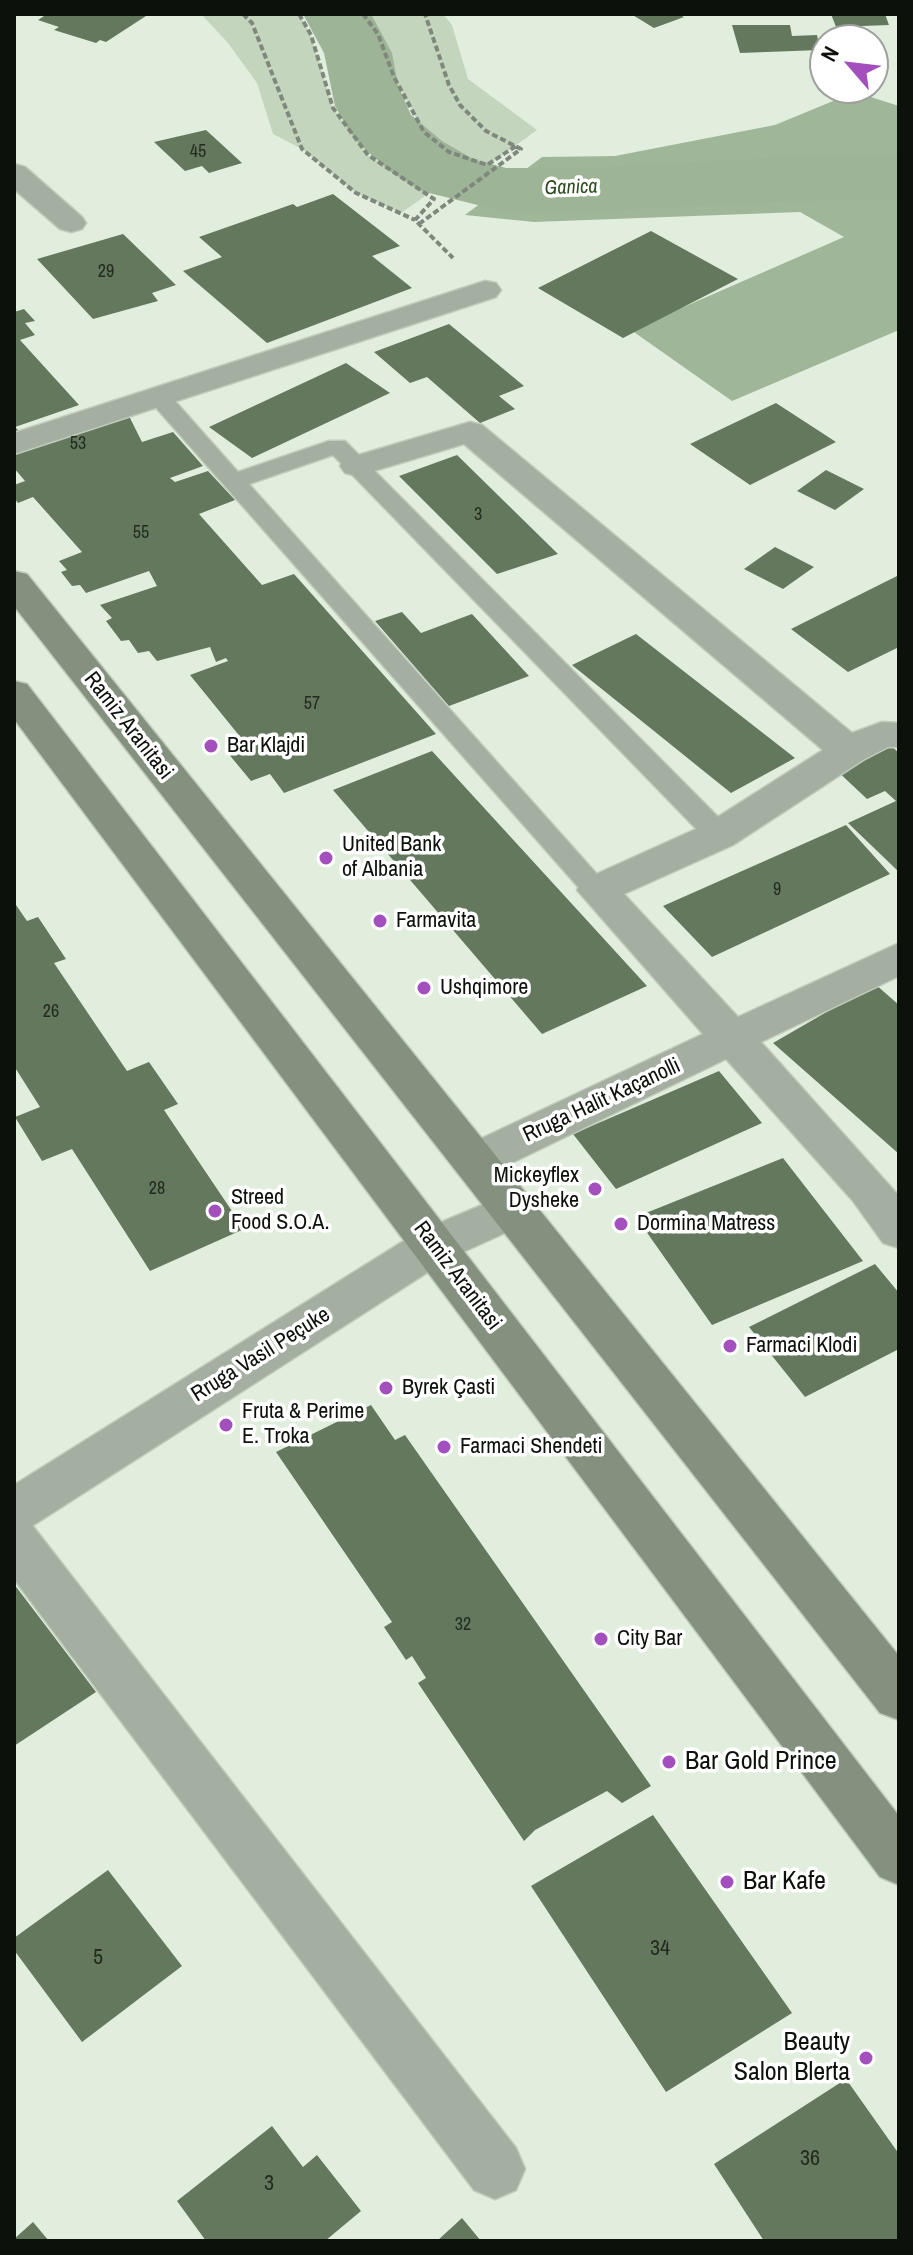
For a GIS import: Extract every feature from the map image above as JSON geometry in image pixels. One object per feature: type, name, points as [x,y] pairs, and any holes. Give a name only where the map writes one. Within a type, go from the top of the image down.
[{"type":"main road","name":"Ramiz Aranitasi","points":[[14,582],[899,1696]]},
{"type":"main road","name":"Ramiz Aranitasi","points":[[14,693],[899,1859]]},
{"type":"street","points":[[14,173],[71,223]]},
{"type":"street","points":[[14,444],[485,290]]},
{"type":"street","points":[[357,466],[470,432],[849,751]]},
{"type":"street","points":[[899,735],[882,734],[849,751],[719,835],[597,890],[730,1040],[884,1182],[899,1230]]},
{"type":"street","name":"Rruga Halit Kaçanolli","points":[[475,1161],[899,958]]},
{"type":"street","name":"Rruga Vasil Peçuke","points":[[14,1511],[434,1245],[513,1210]]},
{"type":"street","points":[[14,1540],[495,2169]]},
{"type":"lane","points":[[159,397],[597,890]]},
{"type":"lane","points":[[234,481],[337,446],[719,835]]},
{"type":"path","points":[[243,14],[252,23],[302,149],[356,193],[417,222],[485,290]]},
{"type":"path","points":[[299,14],[311,35],[333,108],[368,155],[434,199],[417,222]]},
{"type":"path","points":[[363,14],[378,34],[394,77],[424,132],[449,152],[487,165],[518,147]]},
{"type":"path","points":[[425,14],[449,85],[460,105],[486,131],[518,147]]},
{"type":"path","points":[[417,222],[518,147]]},
{"type":"green space","points":[[201,14],[299,14],[311,35],[333,108],[368,155],[428,194],[401,213],[356,193],[302,149],[273,134],[257,83],[228,43]]},
{"type":"green space","points":[[363,14],[443,14],[452,25],[468,79],[537,130],[490,164],[449,152],[424,132],[394,77],[378,34]]},
{"type":"green space","points":[[889,103],[899,106],[899,330],[732,401],[631,330],[844,237],[800,212],[534,222],[465,215],[542,157],[615,156],[775,125],[826,104]]},
{"type":"building","points":[[47,14],[149,14],[106,42],[100,40],[96,43],[54,30],[59,27],[38,20]]},
{"type":"building","points":[[631,14],[678,14],[684,17],[654,28]]},
{"type":"building","points":[[831,14],[885,14],[889,24],[835,24]]},
{"type":"building","points":[[732,25],[790,25],[792,36],[809,35],[809,50],[740,53]]},
{"type":"building","points":[[206,130],[242,163],[209,173],[202,166],[185,171],[154,142]]},
{"type":"building","points":[[333,194],[400,246],[372,256],[412,288],[267,343],[183,271],[222,257],[199,237],[293,204],[297,207]]},
{"type":"building","points":[[651,231],[738,279],[623,338],[538,288]]},
{"type":"building","points":[[123,234],[176,285],[152,293],[158,301],[93,319],[37,259]]},
{"type":"building","points":[[24,309],[35,321],[25,323],[35,335],[20,340],[79,405],[15,427],[19,431],[14,433],[14,312]]},
{"type":"building","points":[[449,324],[524,386],[499,396],[515,409],[480,423],[427,377],[410,383],[374,352]]},
{"type":"building","points":[[346,363],[390,393],[252,458],[209,427]]},
{"type":"building","points":[[776,403],[836,442],[750,485],[690,444]]},
{"type":"building","points":[[126,410],[142,442],[173,432],[203,466],[170,478],[175,482],[208,471],[235,500],[199,514],[262,585],[294,574],[436,734],[284,793],[270,774],[251,781],[227,752],[246,744],[190,675],[228,661],[226,658],[216,662],[210,647],[157,661],[149,651],[138,653],[129,640],[121,641],[106,621],[112,618],[100,605],[157,586],[149,571],[86,593],[80,585],[72,586],[61,572],[67,570],[59,561],[82,552],[33,497],[18,503],[14,498],[14,485],[25,481],[14,468],[14,447]]},
{"type":"building","points":[[457,455],[558,554],[497,574],[399,476]]},
{"type":"building","points":[[826,470],[864,489],[835,510],[797,491]]},
{"type":"building","points":[[775,547],[814,567],[783,589],[744,569]]},
{"type":"building","points":[[899,575],[899,647],[848,672],[791,629]]},
{"type":"building","points":[[402,612],[421,633],[472,614],[529,676],[449,706],[375,621]]},
{"type":"building","points":[[636,634],[795,758],[731,793],[572,665]]},
{"type":"building","points":[[888,743],[899,753],[899,872],[848,823],[896,801],[885,791],[867,799],[833,767]]},
{"type":"building","points":[[432,751],[647,986],[542,1034],[333,790]]},
{"type":"building","points":[[846,825],[890,874],[712,957],[663,906]]},
{"type":"building","points":[[14,902],[27,921],[38,917],[66,959],[54,963],[127,1071],[149,1062],[178,1104],[164,1110],[244,1229],[150,1271],[72,1149],[42,1161],[15,1117],[40,1107],[14,1066]]},
{"type":"building","points":[[875,984],[899,1005],[899,1154],[773,1043]]},
{"type":"building","points":[[719,1071],[762,1123],[616,1189],[573,1134]]},
{"type":"building","points":[[783,1158],[863,1261],[712,1325],[636,1217]]},
{"type":"building","points":[[875,1264],[899,1293],[899,1349],[805,1397],[749,1327]]},
{"type":"building","points":[[371,1405],[395,1440],[405,1435],[651,1786],[622,1803],[607,1791],[535,1830],[524,1841],[418,1683],[426,1678],[412,1656],[406,1660],[384,1627],[392,1622],[276,1452]]},
{"type":"building","points":[[14,1584],[96,1692],[14,1746]]},
{"type":"building","points":[[653,1815],[792,2013],[666,2092],[531,1886]]},
{"type":"building","points":[[108,1870],[182,1966],[82,2042],[14,1950],[14,1938]]},
{"type":"building","points":[[846,2079],[899,2154],[899,2241],[764,2241],[714,2164]]},
{"type":"building","points":[[272,2126],[303,2167],[317,2155],[361,2211],[325,2241],[206,2241],[177,2201]]},
{"type":"building","points":[[462,2218],[481,2241],[437,2241]]},
{"type":"building","points":[[33,2222],[49,2241],[14,2241],[14,2239]]},
{"type":"waterway","name":"Ganica","points":[[337,14],[358,53],[370,106],[384,129],[416,156],[447,175],[506,190],[588,190],[768,180],[899,177]]},
{"type":"place","name":"Bar Klajdi","points":[[211,746]]},
{"type":"place","name":"United Bank of Albania","points":[[326,858]]},
{"type":"place","name":"Farmavita","points":[[380,921]]},
{"type":"place","name":"Ushqimore","points":[[424,988]]},
{"type":"place","name":"Mickeyflex Dysheke","points":[[595,1189]]},
{"type":"place","name":"Streed Food S.O.A.","points":[[215,1211]]},
{"type":"place","name":"Dormina Matress","points":[[621,1224]]},
{"type":"place","name":"Farmaci Klodi","points":[[730,1346]]},
{"type":"place","name":"Byrek Çasti","points":[[386,1388]]},
{"type":"place","name":"Fruta & Perime E. Troka","points":[[226,1425]]},
{"type":"place","name":"Farmaci Shendeti","points":[[444,1447]]},
{"type":"place","name":"City Bar","points":[[601,1639]]},
{"type":"place","name":"Bar Gold Prince","points":[[669,1762]]},
{"type":"place","name":"Bar Kafe","points":[[727,1882]]},
{"type":"place","name":"Beauty Salon Blerta","points":[[866,2058]]}]
